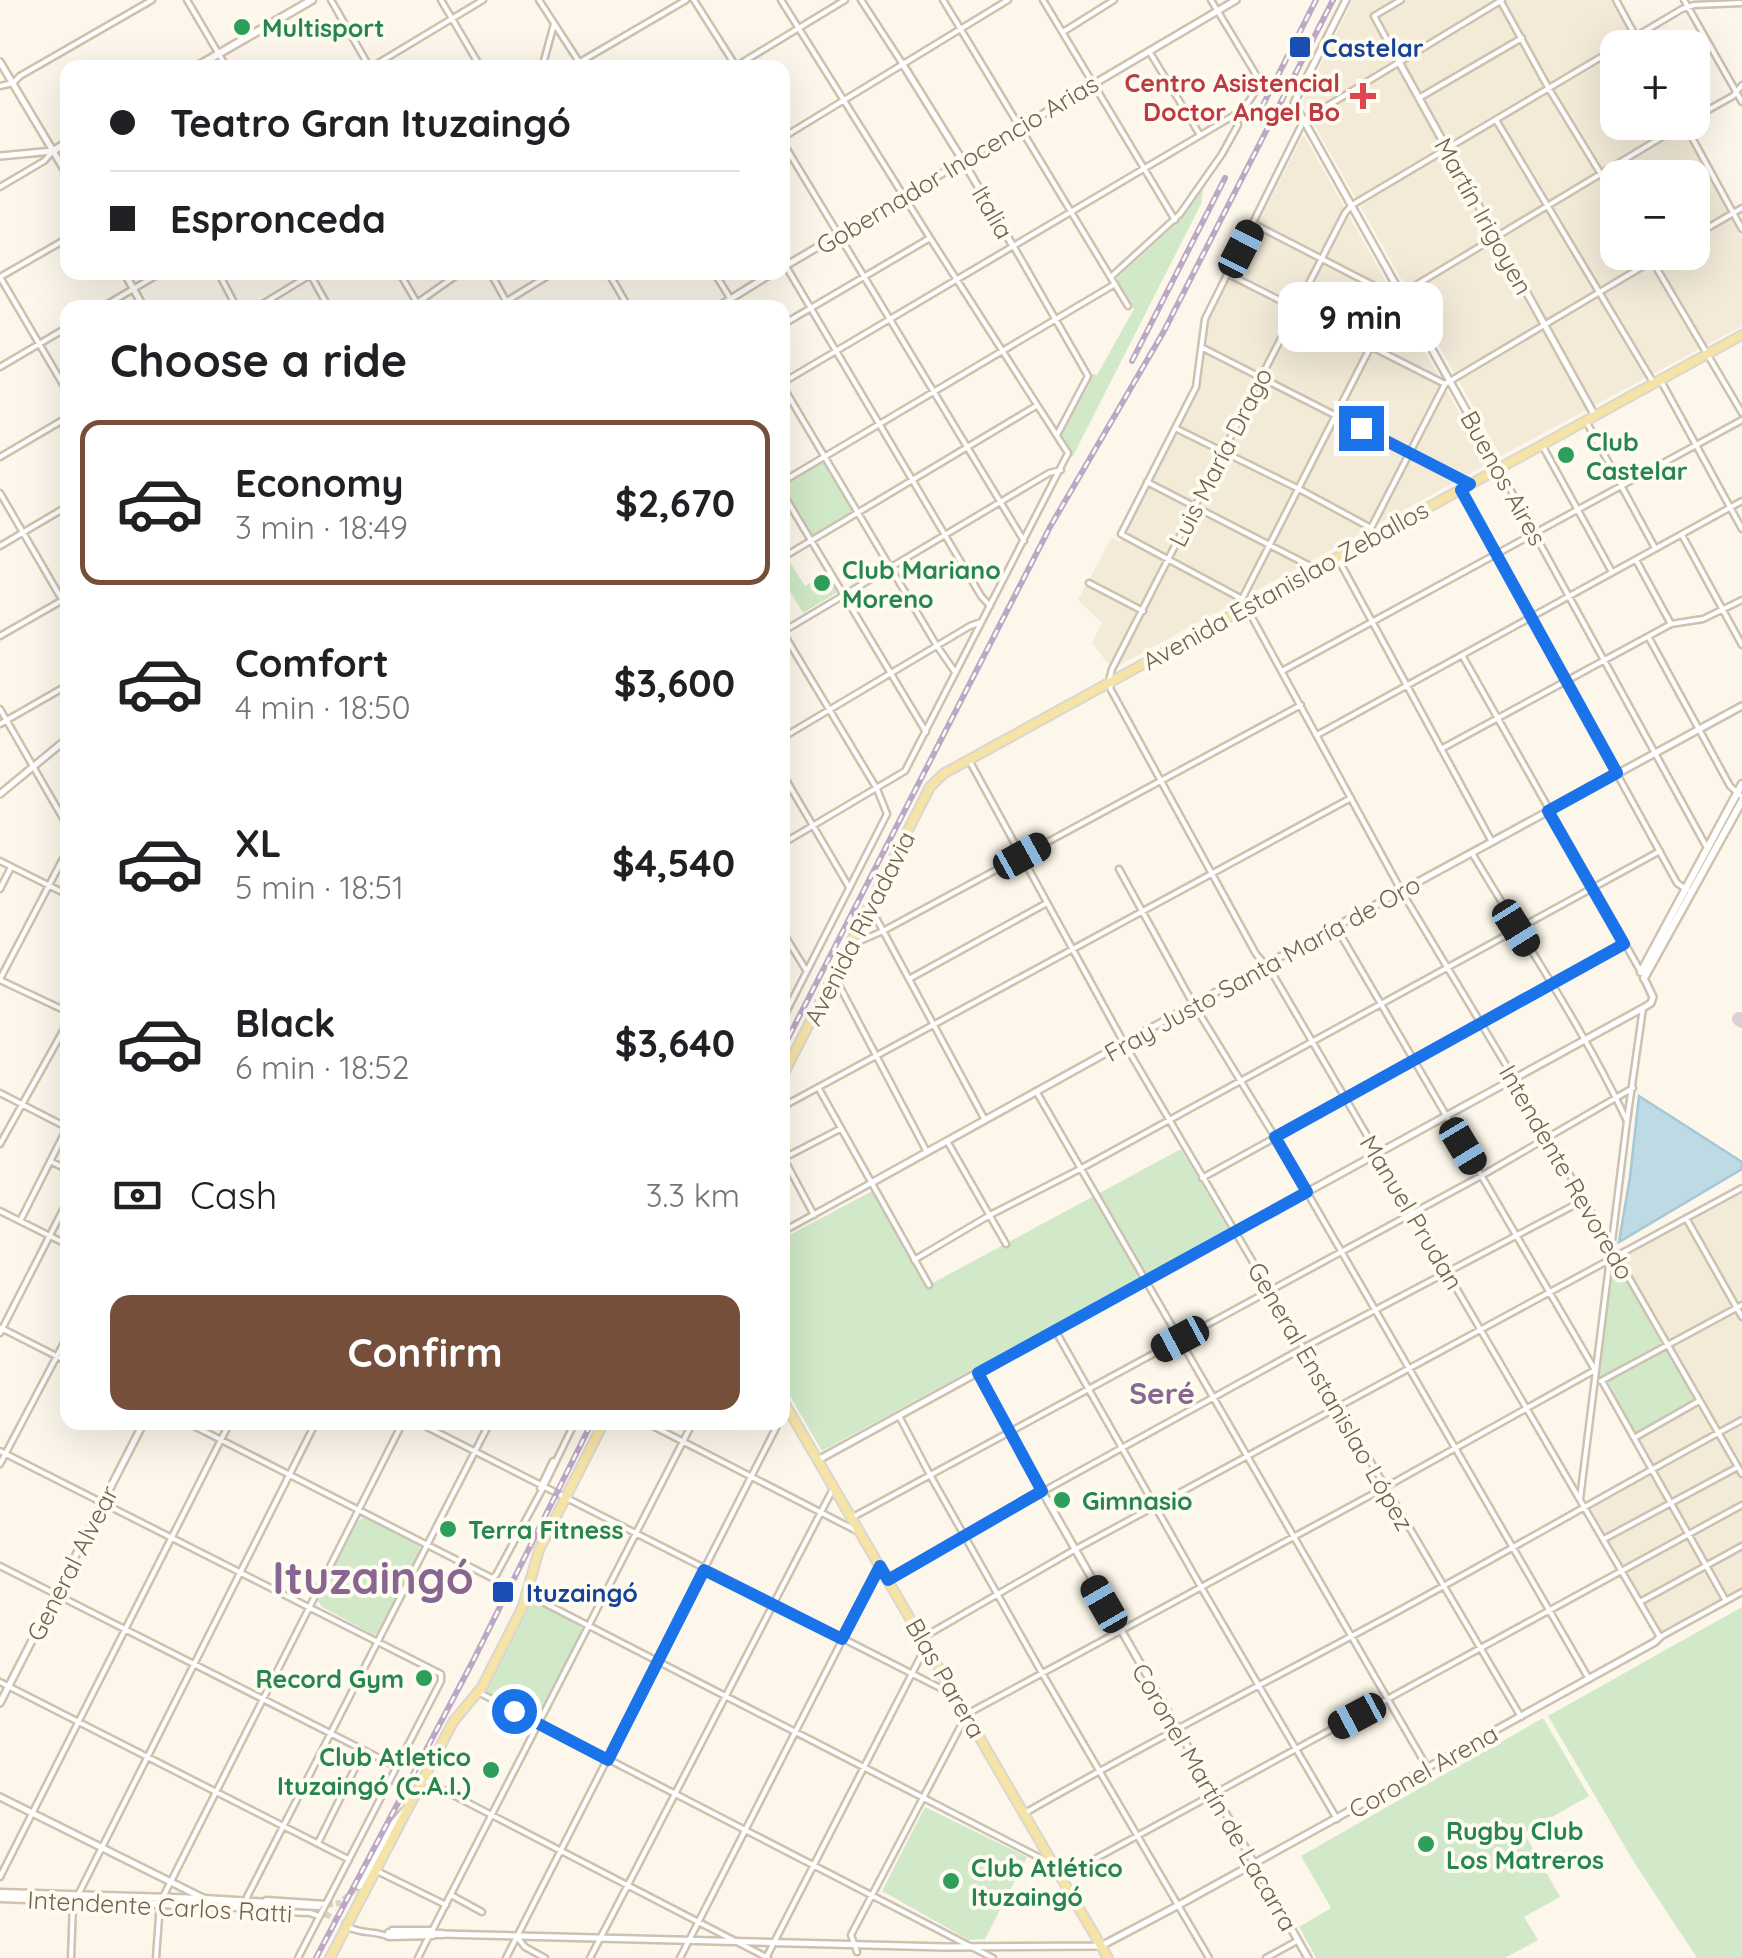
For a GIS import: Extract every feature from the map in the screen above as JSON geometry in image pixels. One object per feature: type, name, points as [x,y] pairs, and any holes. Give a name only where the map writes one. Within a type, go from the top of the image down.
[{"type":"main road","points":[[207,60],[312,0]]},
{"type":"main road","points":[[53,150],[60,146]]},
{"type":"main road","name":"Avenida Estanislao Zeballos","points":[[936,780],[1245,603],[1316,569],[1373,532],[1461,490],[1742,336]]},
{"type":"main road","name":"Avenida Rivadavia","points":[[790,1062],[936,780]]},
{"type":"main road","points":[[1642,975],[1740,797],[1742,784]]},
{"type":"main road","name":"Blas Parera","points":[[790,1419],[834,1487],[1108,1958]]},
{"type":"main road","points":[[330,1958],[452,1722],[478,1692],[517,1618],[538,1550],[600,1430]]},
{"type":"main road","points":[[360,1886],[394,1822],[407,1809]]},
{"type":"main road","name":"Intendente Carlos Ratti","points":[[0,1895],[320,1909]]},
{"type":"main road","name":"Intendente Carlos Ratti","points":[[160,1902],[244,1899],[320,1909]]},
{"type":"main road","points":[[386,1934],[442,1934]]},
{"type":"street","points":[[0,86],[13,83],[152,0]]},
{"type":"street","points":[[187,0],[223,60]]},
{"type":"street","points":[[331,0],[365,60]]},
{"type":"street","points":[[442,0],[476,60]]},
{"type":"street","points":[[383,60],[483,0]]},
{"type":"street","points":[[539,0],[579,60]]},
{"type":"street","points":[[588,60],[686,0]]},
{"type":"street","points":[[694,0],[731,60]]},
{"type":"street","points":[[781,0],[1068,453],[905,771],[790,839]]},
{"type":"street","points":[[746,60],[845,0]]},
{"type":"street","name":"Italia","points":[[861,0],[963,161],[1088,376],[1057,435]]},
{"type":"street","points":[[944,0],[1128,306]]},
{"type":"street","points":[[790,135],[1008,0]]},
{"type":"street","points":[[1043,0],[1175,220]]},
{"type":"street","points":[[1063,32],[1114,0]]},
{"type":"street","points":[[790,379],[1236,115],[1250,103],[1260,83],[1211,0]]},
{"type":"street","name":"Gobernador Inocencio Arias","points":[[790,263],[1236,0]]},
{"type":"street","name":"Buenos Aires","points":[[1346,0],[1294,103],[1711,850]]},
{"type":"street","name":"Martín Irigoyen","points":[[1401,0],[1374,16],[1596,416]]},
{"type":"street","points":[[1600,172],[1501,0],[1310,115],[1304,120],[1205,319],[1196,387],[1121,534],[1245,603],[1270,545],[1399,295],[1600,175]]},
{"type":"street","points":[[1616,0],[1633,30]]},
{"type":"street","points":[[1684,0],[1742,102]]},
{"type":"street","name":"Luis María Drago","points":[[1646,30],[1688,6],[1742,3]]},
{"type":"street","points":[[544,60],[554,24]]},
{"type":"street","points":[[1419,98],[1522,38]]},
{"type":"street","points":[[1148,50],[1200,136]]},
{"type":"street","name":"Luis María Drago","points":[[1110,681],[1112,669],[1345,213],[1352,205],[1600,58]]},
{"type":"street","points":[[0,62],[60,162]]},
{"type":"street","points":[[1710,108],[1742,85]]},
{"type":"street","points":[[1110,277],[1175,220],[1222,154],[1238,125],[1236,115]]},
{"type":"street","points":[[1496,120],[1658,382],[1742,530]]},
{"type":"street","points":[[1624,160],[1657,140]]},
{"type":"street","points":[[1696,140],[1742,229]]},
{"type":"street","points":[[0,156],[53,150]]},
{"type":"street","points":[[0,187],[44,162],[53,150]]},
{"type":"street","points":[[790,153],[1024,542]]},
{"type":"street","points":[[1710,226],[1742,208]]},
{"type":"street","points":[[1254,224],[1399,295]]},
{"type":"street","points":[[790,320],[930,238]]},
{"type":"street","points":[[60,243],[0,277],[60,379]]},
{"type":"street","points":[[1175,428],[1299,489],[1373,532],[1448,382],[1637,270]]},
{"type":"street","points":[[1657,270],[1742,413]]},
{"type":"street","points":[[1228,274],[1448,382]]},
{"type":"street","points":[[790,276],[990,606]]},
{"type":"street","points":[[128,280],[139,300]]},
{"type":"street","points":[[114,300],[148,280]]},
{"type":"street","points":[[269,300],[301,280]]},
{"type":"street","points":[[425,300],[451,280]]},
{"type":"street","points":[[509,300],[541,280]]},
{"type":"street","points":[[719,280],[730,299],[761,280]]},
{"type":"street","points":[[790,477],[1115,284]]},
{"type":"street","points":[[0,367],[60,332]]},
{"type":"street","points":[[1202,347],[1470,484]]},
{"type":"street","points":[[790,398],[956,672]]},
{"type":"street","points":[[790,553],[1038,405]]},
{"type":"street","points":[[1282,672],[1742,420]]},
{"type":"street","points":[[0,457],[60,422]]},
{"type":"street","points":[[1586,422],[1656,548]]},
{"type":"street","points":[[1542,445],[1612,572]]},
{"type":"street","points":[[790,628],[945,534],[1061,470]]},
{"type":"street","points":[[1147,482],[1316,569]]},
{"type":"street","points":[[1461,490],[1677,883],[1688,890]]},
{"type":"street","points":[[0,493],[60,590]]},
{"type":"street","points":[[1317,735],[1742,501]]},
{"type":"street","points":[[790,506],[926,732]]},
{"type":"street","points":[[0,546],[60,511]]},
{"type":"street","points":[[1682,535],[1742,646]]},
{"type":"street","points":[[1337,557],[1492,842]]},
{"type":"street","points":[[1636,560],[1670,624]]},
{"type":"street","points":[[1089,583],[1143,610]]},
{"type":"street","points":[[1442,749],[1670,624],[1703,620],[1742,600]]},
{"type":"street","points":[[0,636],[60,601]]},
{"type":"street","name":"Intendente Revoredo","points":[[1245,603],[1402,892],[1742,1474]]},
{"type":"street","points":[[790,733],[982,622]]},
{"type":"street","points":[[1648,636],[1730,786],[1740,797]]},
{"type":"street","points":[[790,644],[876,788]]},
{"type":"street","points":[[818,1460],[1651,1002],[1653,997],[1642,975],[1462,655]]},
{"type":"street","name":"Manuel Prudan","points":[[1110,681],[1111,690],[1256,954],[1346,1098],[1660,1637]]},
{"type":"street","points":[[0,724],[60,690]]},
{"type":"street","points":[[850,946],[1301,705]]},
{"type":"street","name":"Fray Justo Santa María de Oro","points":[[790,1228],[1742,706]]},
{"type":"street","points":[[0,709],[60,813]]},
{"type":"street","points":[[0,794],[60,745]]},
{"type":"street","name":"General Enstanislao López","points":[[968,759],[1124,1044],[1521,1717]]},
{"type":"street","points":[[790,786],[849,887]]},
{"type":"street","name":"Avenida Rivadavia","points":[[790,1004],[887,814],[876,788]]},
{"type":"street","points":[[790,1103],[1352,798]]},
{"type":"street","points":[[914,1260],[1660,852]]},
{"type":"street","points":[[1472,853],[1627,1120]]},
{"type":"street","points":[[0,861],[60,892]]},
{"type":"street","points":[[60,864],[0,980],[60,1008]]},
{"type":"street","points":[[0,888],[11,867]]},
{"type":"street","points":[[1119,869],[1194,1004],[1590,1679]]},
{"type":"street","points":[[909,978],[1046,904]]},
{"type":"street","points":[[868,912],[875,916],[985,1120]]},
{"type":"street","points":[[1336,928],[1595,1370]]},
{"type":"street","points":[[790,944],[807,971]]},
{"type":"street","points":[[1202,1178],[1624,944]]},
{"type":"street","points":[[832,981],[840,987],[927,1152]]},
{"type":"street","points":[[1610,1246],[1643,1008]]},
{"type":"street","points":[[0,1144],[60,1036]]},
{"type":"street","points":[[818,1088],[929,1285]]},
{"type":"street","points":[[852,1518],[1481,1176],[1633,1088]]},
{"type":"street","points":[[1036,1092],[1428,1768]]},
{"type":"street","points":[[0,1094],[60,1124]]},
{"type":"street","points":[[790,1155],[840,1129]]},
{"type":"street","points":[[948,1140],[1006,1244]]},
{"type":"street","points":[[20,1221],[60,1142]]},
{"type":"street","points":[[50,1161],[60,1166]]},
{"type":"street","points":[[790,1172],[814,1215]]},
{"type":"street","points":[[922,1638],[1074,1550],[1742,1188]]},
{"type":"street","points":[[888,1580],[964,1534],[1303,1348],[1584,1200]]},
{"type":"street","points":[[0,1210],[60,1241]]},
{"type":"street","points":[[60,1216],[1,1330],[60,1359]]},
{"type":"street","points":[[1686,1218],[1742,1317]]},
{"type":"street","points":[[1580,1499],[1613,1258]]},
{"type":"street","points":[[1594,1380],[1602,1381],[1739,1307]]},
{"type":"street","points":[[1055,1330],[1337,1819]]},
{"type":"street","points":[[0,1464],[60,1350]]},
{"type":"street","points":[[855,1955],[851,1935],[967,1714],[1595,1370]]},
{"type":"street","name":"Coronel Martín de Lacarra","points":[[978,1373],[1074,1550],[1308,1958]]},
{"type":"street","points":[[1602,1381],[1726,1601]]},
{"type":"street","points":[[1634,1438],[1699,1400]]},
{"type":"street","points":[[899,1416],[1042,1673],[1208,1958]]},
{"type":"street","points":[[1025,1814],[1742,1420]]},
{"type":"street","name":"General Alvear","points":[[0,1702],[140,1430]]},
{"type":"street","points":[[202,1430],[489,1578],[496,1575],[571,1430]]},
{"type":"street","points":[[0,1877],[226,1430]]},
{"type":"street","points":[[70,1958],[76,1898],[312,1430]]},
{"type":"street","points":[[156,1958],[160,1902],[399,1430]]},
{"type":"street","points":[[432,1430],[956,1696]]},
{"type":"street","points":[[244,1899],[332,1735],[486,1430]]},
{"type":"street","points":[[661,1430],[860,1532]]},
{"type":"street","points":[[418,1958],[689,1430]]},
{"type":"street","points":[[506,1958],[775,1430]]},
{"type":"street","points":[[3,1452],[441,1674],[441,1681],[298,1958]]},
{"type":"street","points":[[1604,1540],[1742,1460]]},
{"type":"street","points":[[590,1958],[834,1487]]},
{"type":"street","points":[[1062,1877],[1742,1506]]},
{"type":"street","points":[[1640,1602],[1742,1546]]},
{"type":"street","points":[[0,1566],[397,1767]]},
{"type":"street","points":[[680,1958],[880,1566]]},
{"type":"street","name":"Coronel Arena","points":[[1101,1946],[1742,1592]]},
{"type":"street","points":[[527,1594],[1055,1865]]},
{"type":"street","points":[[422,1780],[767,1958],[922,1654],[929,1649]]},
{"type":"street","points":[[0,1682],[350,1860]]},
{"type":"street","points":[[478,1692],[992,1958]]},
{"type":"street","points":[[318,1843],[364,1750]]},
{"type":"street","points":[[0,1797],[205,1899]]},
{"type":"street","points":[[375,1870],[446,1905]]},
{"type":"street","points":[[451,1895],[482,1912]]},
{"type":"street","name":"Intendente Carlos Ratti","points":[[244,1899],[320,1909]]},
{"type":"street","points":[[346,1926],[357,1932],[386,1934]]},
{"type":"street","points":[[442,1934],[945,1947],[1101,1946]]},
{"type":"street","points":[[517,1937],[526,1948],[544,1958]]},
{"type":"street","points":[[1266,1958],[1298,1940]]},
{"type":"street","points":[[855,1955],[864,1945]]},
{"type":"street","points":[[939,1958],[945,1947]]},
{"type":"shaded area","points":[[1353,0],[1611,0],[1628,30],[1600,30],[1600,140],[1687,140],[1699,160],[1600,160],[1600,270],[1710,270],[1710,180],[1742,238],[1742,326],[1501,456],[1302,103]]},
{"type":"shaded area","points":[[1302,137],[1488,464],[1120,665],[1108,664],[1092,643],[1102,623],[1078,600],[1112,537],[1120,542],[1199,388],[1209,321]]},
{"type":"shaded area","points":[[1742,1189],[1742,1418],[1720,1429],[1620,1258]]},
{"type":"shaded area","points":[[1694,1406],[1700,1408],[1717,1437],[1742,1424],[1742,1588],[1661,1631],[1590,1509],[1655,1471],[1639,1443],[1640,1437]]},
{"type":"green space","points":[[1203,189],[1201,204],[1072,458],[1060,434],[1134,309],[1116,279],[1180,220]]},
{"type":"green space","points":[[824,461],[855,512],[812,538],[790,499],[790,480]]},
{"type":"green space","name":"Club Mariano Moreno","points":[[790,563],[805,586],[827,573],[838,592],[803,613],[790,592]]},
{"type":"green space","points":[[1181,1149],[1229,1231],[822,1451],[790,1396],[790,1235],[874,1190],[929,1285]]},
{"type":"green space","points":[[1614,1266],[1620,1267],[1662,1342],[1657,1349],[1600,1378],[1597,1374]]},
{"type":"green space","points":[[1663,1351],[1693,1401],[1635,1433],[1608,1382]]},
{"type":"green space","points":[[363,1517],[417,1542],[421,1549],[380,1631],[374,1635],[322,1607],[318,1601]]},
{"type":"green space","points":[[530,1603],[578,1623],[583,1630],[539,1714],[534,1716],[486,1690]]},
{"type":"green space","points":[[1742,1607],[1742,1958],[1697,1958],[1634,1862],[1548,1716]]},
{"type":"green space","name":"Rugby Club Los Matreros","points":[[1543,1718],[1589,1796],[1524,1833],[1560,1897],[1524,1917],[1538,1940],[1505,1958],[1316,1958],[1299,1927],[1331,1908],[1301,1856]]},
{"type":"green space","name":"Club Atlético Ituzaingó","points":[[925,1807],[1027,1857],[985,1939],[969,1940],[882,1891]]},
{"type":"water","points":[[1639,1096],[1742,1162],[1742,1169],[1619,1242],[1630,1177]]},
{"type":"tunnel","points":[[318,1906],[340,1903],[359,1886]]},
{"type":"tunnel","points":[[317,1910],[360,1931]]},
{"type":"railway","points":[[1262,107],[1316,0]]},
{"type":"railway","points":[[790,1034],[1050,527],[1164,331],[1333,0]]},
{"type":"railway","points":[[1132,361],[1225,178]]},
{"type":"railway","points":[[316,1958],[472,1663],[588,1430]]},
{"type":"place","name":"Multisport","points":[[242,27]]},
{"type":"place","name":"Castelar","points":[[1300,47]]},
{"type":"place","name":"Centro Asistencial Doctor Angel Bo","points":[[1363,96]]},
{"type":"place","name":"Club Castelar","points":[[1566,455]]},
{"type":"place","name":"Club Mariano Moreno","points":[[822,583]]},
{"type":"place","name":"Gimnasio","points":[[1062,1500]]},
{"type":"place","name":"Terra Fitness","points":[[448,1529]]},
{"type":"place","name":"Ituzaingó","points":[[503,1592]]},
{"type":"place","name":"Record Gym","points":[[424,1678]]},
{"type":"place","name":"Club Atletico Ituzaingó (C.A.I.)","points":[[491,1770]]},
{"type":"place","name":"Rugby Club Los Matreros","points":[[1426,1844]]},
{"type":"place","name":"Club Atlético Ituzaingó","points":[[951,1881]]},
{"type":"district","name":"Seré","points":[[1162,1393]]},
{"type":"district","name":"Ituzaingó","points":[[373,1577]]},
{"type":"route","points":[[514,1711],[608,1760],[704,1570],[842,1639],[880,1566],[888,1580],[1042,1491],[978,1373],[1307,1192],[1275,1137],[1624,944],[1548,811],[1617,773],[1461,490],[1470,484],[1361,428]]}]
